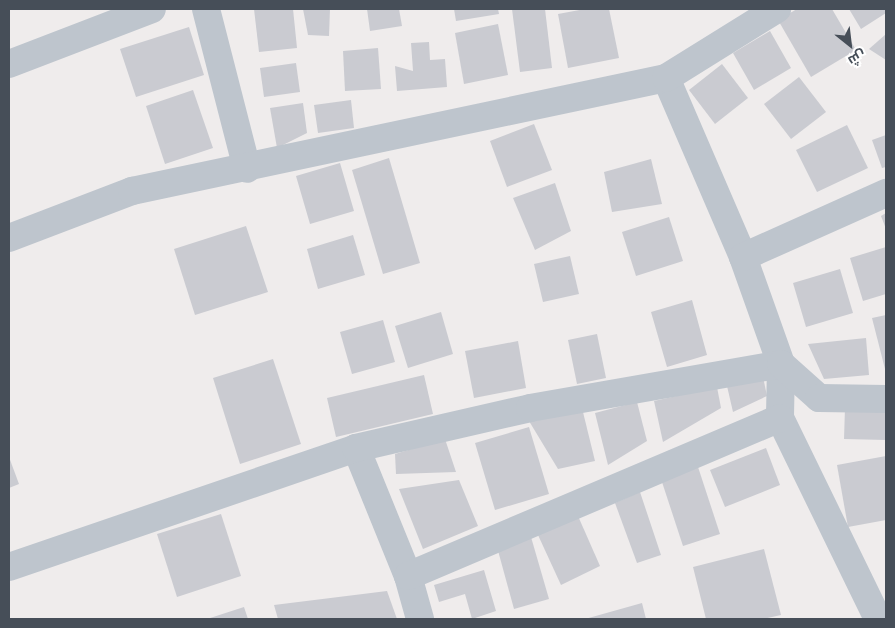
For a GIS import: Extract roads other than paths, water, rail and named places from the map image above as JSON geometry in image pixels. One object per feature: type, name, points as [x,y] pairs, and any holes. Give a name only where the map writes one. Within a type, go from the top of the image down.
[{"type":"street","points":[[9,64],[152,9]]},
{"type":"street","points":[[206,9],[247,169]]},
{"type":"street","points":[[9,238],[132,191],[247,169],[666,78],[777,9]]},
{"type":"street","points":[[666,78],[743,257],[782,364],[780,418],[878,619]]},
{"type":"street","points":[[743,257],[886,193]]},
{"type":"street","points":[[782,364],[819,398],[886,399]]},
{"type":"street","points":[[9,567],[356,448],[530,408],[782,364]]},
{"type":"street","points":[[408,576],[780,418]]},
{"type":"street","points":[[356,448],[408,576],[420,619]]}]
